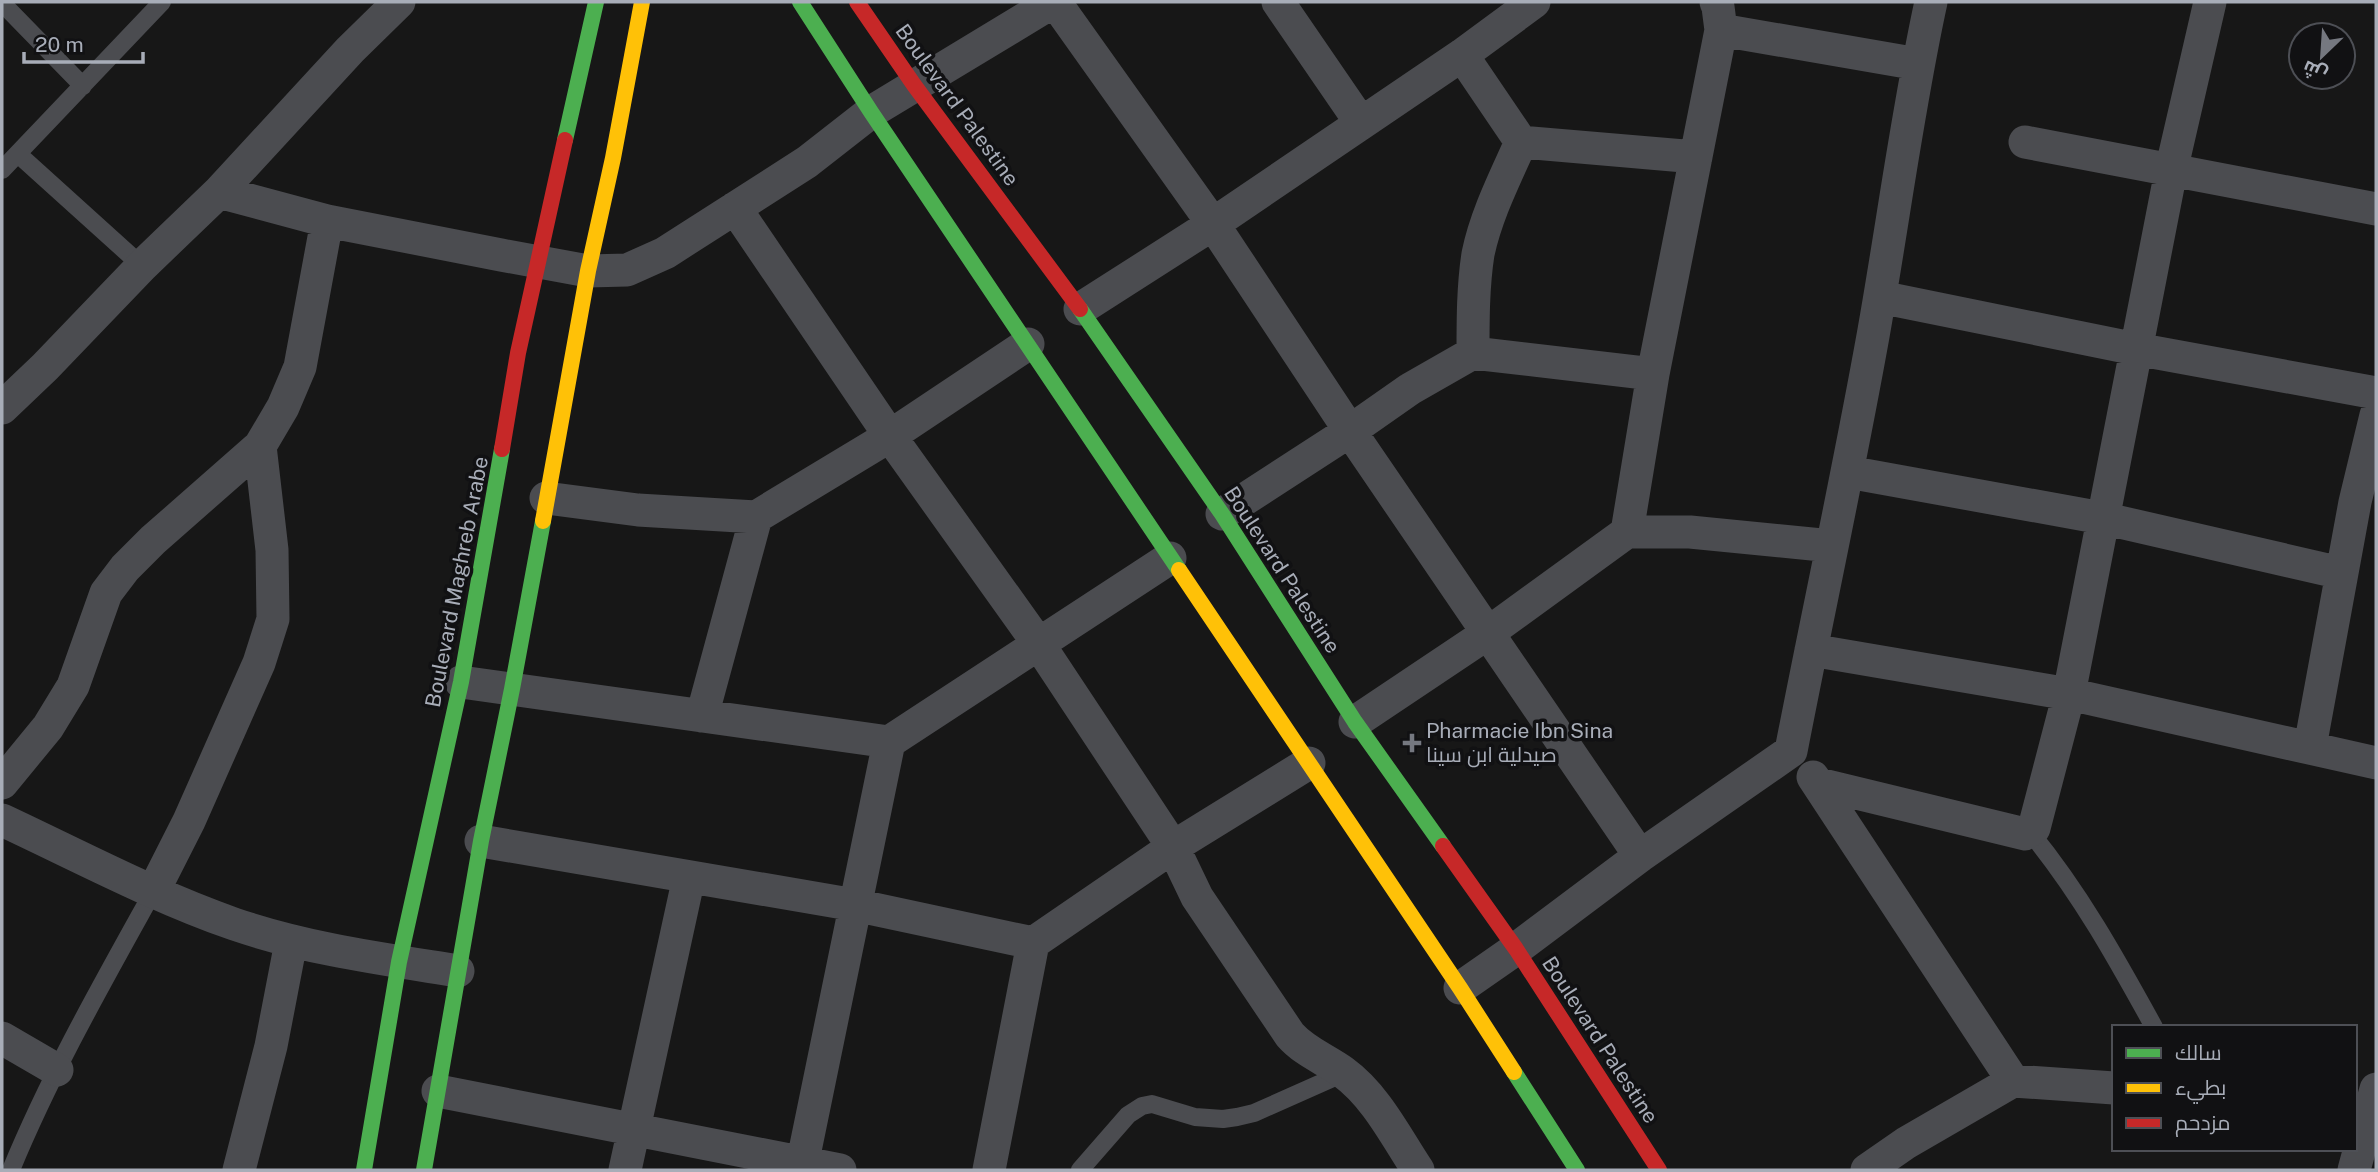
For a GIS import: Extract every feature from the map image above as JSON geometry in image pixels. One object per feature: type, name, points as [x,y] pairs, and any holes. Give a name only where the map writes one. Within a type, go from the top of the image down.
[{"type":"street","points":[[2,408],[219,192],[307,96],[399,2]]},
{"type":"street","name":"Boulevard Maghreb Arabe","points":[[365,1170],[399,962],[461,682],[518,353],[596,2]]},
{"type":"street","points":[[424,1170],[481,841],[512,689],[588,271],[613,158],[642,2]]},
{"type":"street","points":[[800,2],[871,112],[1460,988],[1577,1170]]},
{"type":"street","name":"Boulevard Palestine","points":[[857,2],[914,85],[1080,309],[1222,514],[1355,722],[1516,949],[1659,1170]]},
{"type":"street","points":[[219,192],[327,221],[539,262],[588,271],[627,270],[647,262],[735,208],[807,162],[871,112],[1054,2],[1213,224],[1350,431],[1640,856]]},
{"type":"street","points":[[1278,2],[1361,123]]},
{"type":"street","points":[[1460,988],[1640,856],[1791,751],[1848,472],[1931,2]]},
{"type":"street","points":[[1819,784],[2019,833],[2030,832],[2037,818],[2069,694],[2171,171],[2210,2]]},
{"type":"street","points":[[1080,309],[1213,224],[1462,55],[1522,5]]},
{"type":"street","points":[[1627,531],[1653,374],[1696,157],[1718,16],[1918,64]]},
{"type":"street","points":[[1462,55],[1521,142]]},
{"type":"street","points":[[1521,142],[1696,157]]},
{"type":"street","points":[[1473,353],[1478,256],[1495,199],[1521,142]]},
{"type":"street","points":[[2025,142],[2376,209]]},
{"type":"street","points":[[735,208],[890,436],[1038,643],[1173,847],[1197,897],[1290,1035],[1310,1054],[1343,1073],[1386,1118],[1418,1170]]},
{"type":"street","points":[[2,783],[48,727],[73,686],[106,593],[125,568],[153,540],[260,446],[283,407],[300,368],[327,221]]},
{"type":"street","points":[[1880,297],[2137,349],[2376,393]]},
{"type":"street","points":[[546,498],[638,510],[756,517],[890,436],[1028,344]]},
{"type":"street","points":[[1222,514],[1410,389],[1473,353],[1653,374]]},
{"type":"street","points":[[2310,747],[2342,573],[2366,504],[2376,415]]},
{"type":"street","points":[[154,891],[189,821],[259,663],[273,619],[272,550],[260,446]]},
{"type":"street","points":[[1848,472],[2102,518],[2342,573]]},
{"type":"street","points":[[702,716],[756,517]]},
{"type":"street","points":[[1355,722],[1488,633],[1627,531],[1690,532],[1832,546]]},
{"type":"street","points":[[461,682],[889,742],[1170,558]]},
{"type":"street","points":[[1811,650],[2069,694],[2376,763]]},
{"type":"street","points":[[802,1167],[889,742]]},
{"type":"street","points":[[1791,751],[1819,784],[2013,1081]]},
{"type":"street","points":[[989,1170],[1033,943],[1173,847],[1310,764]]},
{"type":"street","points":[[2,820],[154,891],[233,924],[291,942],[458,971]]},
{"type":"street","points":[[481,841],[855,905],[1033,943]]},
{"type":"street","points":[[625,1170],[689,877]]},
{"type":"street","points":[[239,1170],[271,1046],[291,942]]},
{"type":"street","points":[[2,1038],[57,1070]]},
{"type":"street","points":[[1867,1170],[1906,1143],[2013,1081],[2112,1088]]},
{"type":"street","points":[[438,1091],[634,1129],[802,1167],[840,1170]]},
{"type":"street","points":[[2354,1170],[2369,1114]]},
{"type":"lane","points":[[2,170],[162,2]]},
{"type":"lane","points":[[2,3],[83,86]]},
{"type":"lane","points":[[18,154],[142,266]]},
{"type":"lane","points":[[2030,832],[2103,935],[2153,1025]]},
{"type":"lane","points":[[10,1170],[57,1070],[154,891]]},
{"type":"lane","points":[[1080,1170],[1128,1115],[1142,1107],[1152,1104],[1209,1119],[1237,1118],[1343,1073]]},
{"type":"traffic: fast","points":[[565,140],[596,2]]},
{"type":"traffic: fast","points":[[800,2],[1179,570]]},
{"type":"traffic: fast","points":[[1080,309],[1222,514],[1355,722],[1443,846]]},
{"type":"traffic: fast","points":[[364,1170],[399,962],[461,682],[502,449]]},
{"type":"traffic: fast","points":[[424,1170],[481,841],[543,521]]},
{"type":"traffic: fast","points":[[1514,1072],[1577,1170]]},
{"type":"traffic: slow","points":[[543,521],[588,271],[613,158],[642,2]]},
{"type":"traffic: slow","points":[[1179,570],[1514,1072]]},
{"type":"traffic: jam","points":[[857,2],[914,85],[1080,309]]},
{"type":"traffic: jam","points":[[502,449],[518,353],[565,140]]},
{"type":"traffic: jam","points":[[1443,846],[1516,949],[1659,1170]]},
{"type":"place","name":"Pharmacie Ibn Sina صيدلية ابن سينا","points":[[1412,743]]}]
